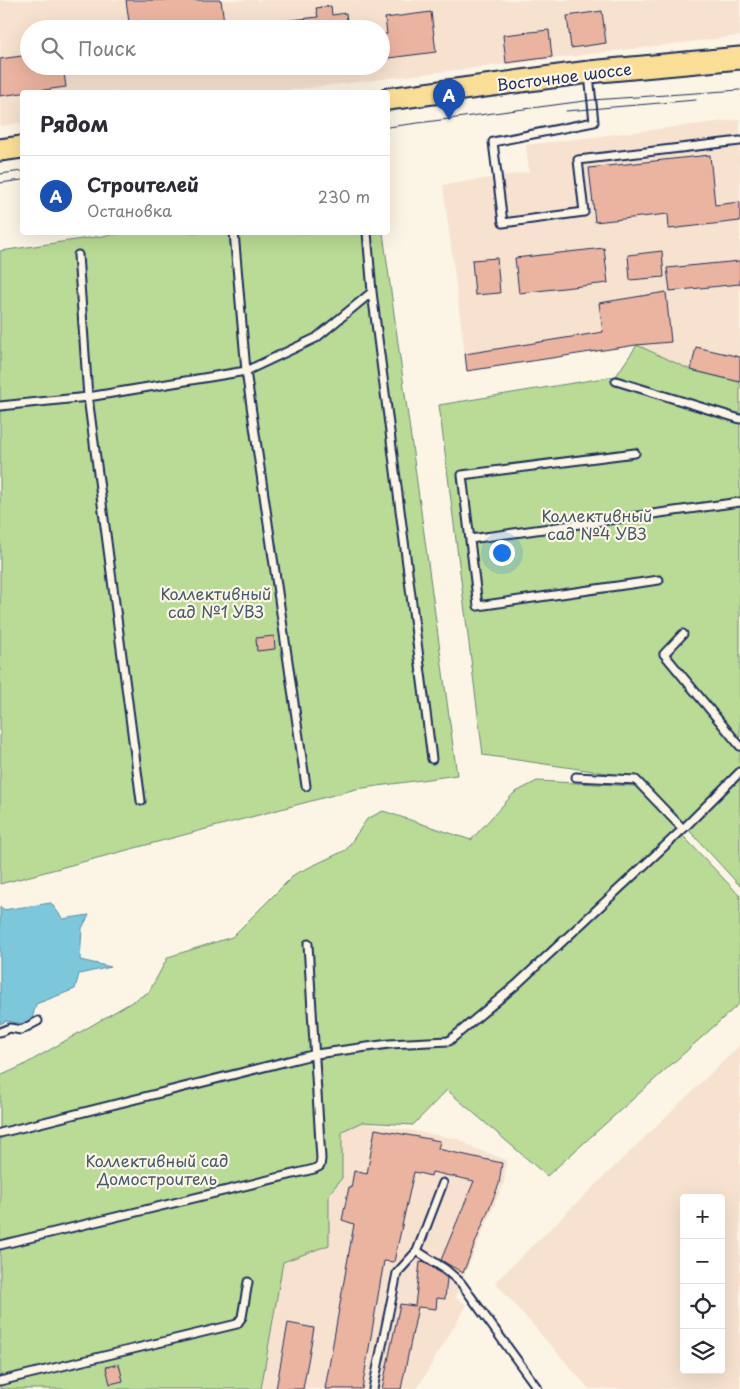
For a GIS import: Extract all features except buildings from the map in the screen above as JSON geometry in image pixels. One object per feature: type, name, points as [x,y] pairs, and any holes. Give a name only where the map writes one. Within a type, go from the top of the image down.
[{"type":"main road","name":"Восточное шоссе","points":[[390,99],[589,72],[740,58]]},
{"type":"main road","points":[[0,150],[20,147]]},
{"type":"lane","points":[[589,72],[594,122],[493,142],[504,223],[584,212],[578,160],[740,141]]},
{"type":"lane","points":[[234,235],[246,371],[306,786]]},
{"type":"lane","points":[[367,235],[372,292],[432,759]]},
{"type":"lane","points":[[78,255],[88,397],[141,801]]},
{"type":"lane","points":[[0,406],[88,397],[246,371],[316,338],[372,292]]},
{"type":"lane","points":[[616,381],[740,419]]},
{"type":"lane","points":[[635,453],[462,475],[478,606],[659,580]]},
{"type":"lane","points":[[470,539],[740,502]]},
{"type":"lane","points":[[684,634],[664,654],[740,746]]},
{"type":"lane","points":[[0,1133],[316,1054],[389,1044],[449,1041],[516,985],[683,829],[740,772]]},
{"type":"lane","points":[[576,777],[636,780],[683,829]]},
{"type":"lane","points":[[0,1245],[320,1166],[316,1054],[308,944]]},
{"type":"lane","points":[[0,1032],[10,1028],[21,1030],[38,1021]]},
{"type":"lane","points":[[373,1389],[397,1272],[417,1251],[443,1183]]},
{"type":"lane","points":[[417,1251],[445,1269],[461,1283],[538,1389]]},
{"type":"lane","points":[[0,1381],[237,1324],[242,1317],[248,1282]]},
{"type":"shaded area","points":[[0,0],[740,0],[740,36],[292,90],[20,90],[20,123],[0,126]]},
{"type":"shaded area","points":[[740,119],[740,382],[691,370],[637,345],[467,371],[443,185],[529,172],[526,145]]},
{"type":"shaded area","points":[[740,1045],[740,1389],[589,1389],[495,1282]]},
{"type":"shaded area","points":[[361,1122],[459,1139],[472,1147],[507,1160],[504,1183],[455,1297],[467,1305],[417,1389],[261,1389],[283,1262],[329,1245],[329,1194],[342,1178],[342,1131]]},
{"type":"green space","name":"Коллективный сад №1 УВЗ","points":[[109,235],[383,235],[457,775],[356,789],[0,884],[0,251]]},
{"type":"green space","name":"Коллективный сад №4 УВЗ","points":[[637,345],[691,370],[740,382],[740,886],[641,778],[483,755],[439,405],[616,376]]},
{"type":"green space","name":"Коллективный сад Домостроитель","points":[[537,781],[636,786],[740,896],[740,1003],[547,1176],[447,1090],[413,1125],[362,1122],[342,1131],[342,1178],[329,1194],[329,1245],[283,1262],[261,1389],[0,1389],[0,1076],[22,1066],[149,992],[168,957],[232,937],[295,874],[346,850],[367,819],[383,811],[471,840],[514,793]]},
{"type":"water","points":[[51,903],[63,919],[89,915],[82,928],[80,960],[111,967],[79,974],[75,989],[36,1004],[32,1019],[23,1024],[6,1021],[0,1024],[0,906],[3,910]]},
{"type":"tram line","points":[[390,127],[592,100],[740,90]]},
{"type":"tram line","points":[[566,111],[696,100]]},
{"type":"tram line","points":[[0,174],[20,171]]},
{"type":"tram line","points":[[0,183],[20,180]]},
{"type":"place","name":"Строителей","points":[[449,120]]}]
